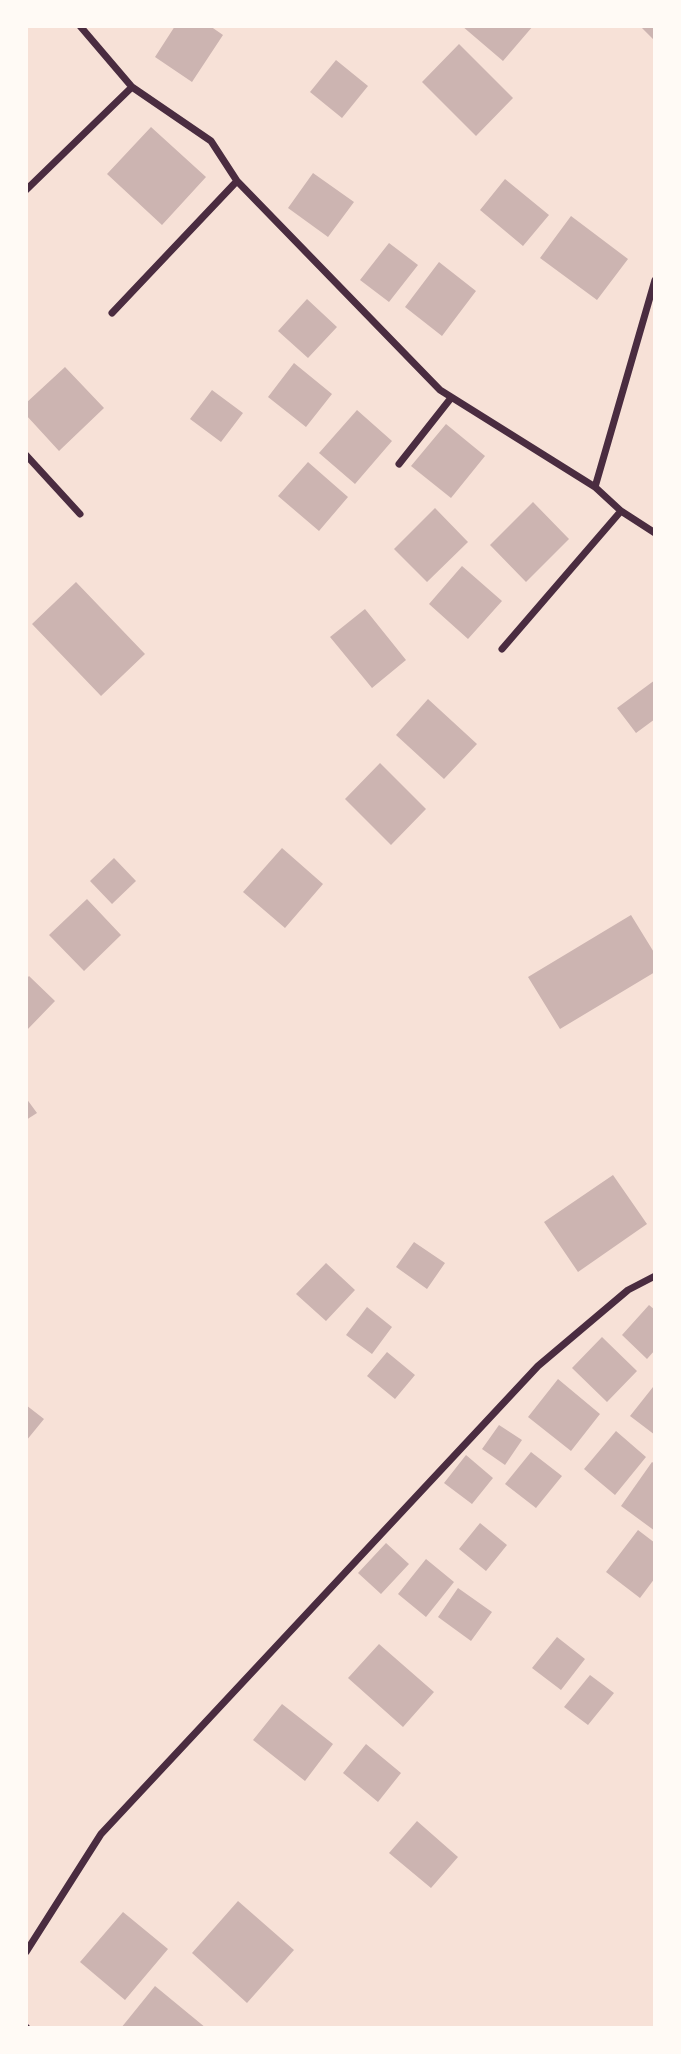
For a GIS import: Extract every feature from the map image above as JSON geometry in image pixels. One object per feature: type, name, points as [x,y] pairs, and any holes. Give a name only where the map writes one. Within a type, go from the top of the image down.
[{"type":"street","points":[[80,26],[132,88],[211,141],[237,181],[440,390],[595,487],[621,511],[655,533]]},
{"type":"street","points":[[26,190],[132,88]]},
{"type":"street","points":[[112,313],[237,181]]},
{"type":"street","points":[[595,487],[655,280]]},
{"type":"street","points":[[399,464],[451,398]]},
{"type":"street","points":[[26,455],[80,514]]},
{"type":"street","points":[[502,649],[621,511]]},
{"type":"street","points":[[26,1952],[101,1834],[538,1366],[628,1290],[655,1276]]},
{"type":"building","points":[[175,26],[210,26],[223,35],[192,82],[155,57]]},
{"type":"building","points":[[462,26],[533,26],[503,61]]},
{"type":"building","points":[[655,26],[655,41],[642,28]]},
{"type":"building","points":[[459,44],[513,98],[476,136],[422,82]]},
{"type":"building","points":[[336,60],[368,86],[342,118],[310,92]]},
{"type":"building","points":[[151,127],[206,177],[162,225],[107,174]]},
{"type":"building","points":[[313,173],[354,202],[328,237],[288,208]]},
{"type":"building","points":[[505,179],[549,215],[523,246],[480,210]]},
{"type":"building","points":[[571,216],[628,259],[597,300],[540,258]]},
{"type":"building","points":[[389,243],[418,265],[389,302],[360,280]]},
{"type":"building","points":[[439,262],[476,291],[442,336],[405,307]]},
{"type":"building","points":[[307,299],[337,327],[308,358],[278,331]]},
{"type":"building","points":[[294,363],[332,394],[306,427],[268,397]]},
{"type":"building","points":[[65,367],[104,408],[59,451],[26,415],[26,403]]},
{"type":"building","points":[[212,390],[243,413],[221,442],[190,419]]},
{"type":"building","points":[[357,410],[392,441],[355,484],[319,453]]},
{"type":"building","points":[[446,424],[485,456],[451,498],[411,466]]},
{"type":"building","points":[[308,462],[348,497],[319,531],[278,496]]},
{"type":"building","points":[[533,502],[569,539],[526,582],[490,545]]},
{"type":"building","points":[[435,508],[468,542],[427,582],[394,549]]},
{"type":"building","points":[[462,566],[502,601],[468,639],[429,604]]},
{"type":"building","points":[[76,582],[145,654],[101,696],[32,624]]},
{"type":"building","points":[[365,609],[406,660],[372,688],[330,637]]},
{"type":"building","points":[[655,680],[655,719],[636,733],[617,708]]},
{"type":"building","points":[[428,699],[477,744],[444,779],[396,735]]},
{"type":"building","points":[[380,763],[426,809],[391,845],[345,799]]},
{"type":"building","points":[[282,848],[323,884],[285,928],[243,892]]},
{"type":"building","points":[[114,858],[136,881],[112,904],[90,881]]},
{"type":"building","points":[[87,899],[121,935],[84,971],[49,935]]},
{"type":"building","points":[[631,915],[655,954],[655,972],[560,1029],[528,977]]},
{"type":"building","points":[[29,976],[55,1001],[26,1031],[26,979]]},
{"type":"building","points":[[26,1098],[37,1113],[26,1120]]},
{"type":"building","points":[[613,1175],[647,1224],[578,1272],[544,1222]]},
{"type":"building","points":[[414,1242],[445,1263],[427,1289],[396,1267]]},
{"type":"building","points":[[326,1263],[355,1290],[326,1321],[296,1294]]},
{"type":"building","points":[[649,1305],[655,1310],[655,1350],[647,1359],[622,1335]]},
{"type":"building","points":[[367,1307],[392,1327],[372,1354],[346,1335]]},
{"type":"building","points":[[602,1337],[637,1371],[607,1402],[572,1368]]},
{"type":"building","points":[[387,1352],[415,1375],[395,1399],[367,1376]]},
{"type":"building","points":[[558,1379],[600,1414],[571,1451],[528,1417]]},
{"type":"building","points":[[653,1387],[655,1388],[655,1435],[630,1416]]},
{"type":"building","points":[[26,1405],[44,1419],[26,1441]]},
{"type":"building","points":[[499,1425],[522,1440],[505,1465],[482,1449]]},
{"type":"building","points":[[616,1431],[646,1457],[615,1495],[584,1469]]},
{"type":"building","points":[[531,1452],[562,1476],[536,1508],[505,1484]]},
{"type":"building","points":[[466,1455],[493,1478],[472,1504],[444,1483]]},
{"type":"building","points":[[652,1462],[655,1464],[655,1531],[621,1506]]},
{"type":"building","points":[[480,1523],[507,1545],[486,1571],[459,1549]]},
{"type":"building","points":[[638,1530],[655,1543],[655,1578],[640,1598],[606,1572]]},
{"type":"building","points":[[386,1543],[409,1564],[381,1594],[358,1573]]},
{"type":"building","points":[[426,1559],[454,1582],[426,1617],[398,1594]]},
{"type":"building","points":[[458,1588],[492,1612],[471,1641],[438,1617]]},
{"type":"building","points":[[557,1637],[585,1659],[561,1690],[532,1668]]},
{"type":"building","points":[[379,1644],[434,1692],[403,1727],[348,1678]]},
{"type":"building","points":[[590,1675],[614,1693],[588,1725],[564,1707]]},
{"type":"building","points":[[282,1704],[333,1744],[305,1781],[253,1740]]},
{"type":"building","points":[[366,1744],[401,1773],[378,1802],[343,1773]]},
{"type":"building","points":[[417,1821],[458,1857],[431,1888],[389,1853]]},
{"type":"building","points":[[238,1901],[294,1950],[247,2003],[192,1953]]},
{"type":"building","points":[[123,1912],[168,1949],[125,2000],[80,1962]]},
{"type":"building","points":[[155,1986],[206,2028],[121,2028]]}]
